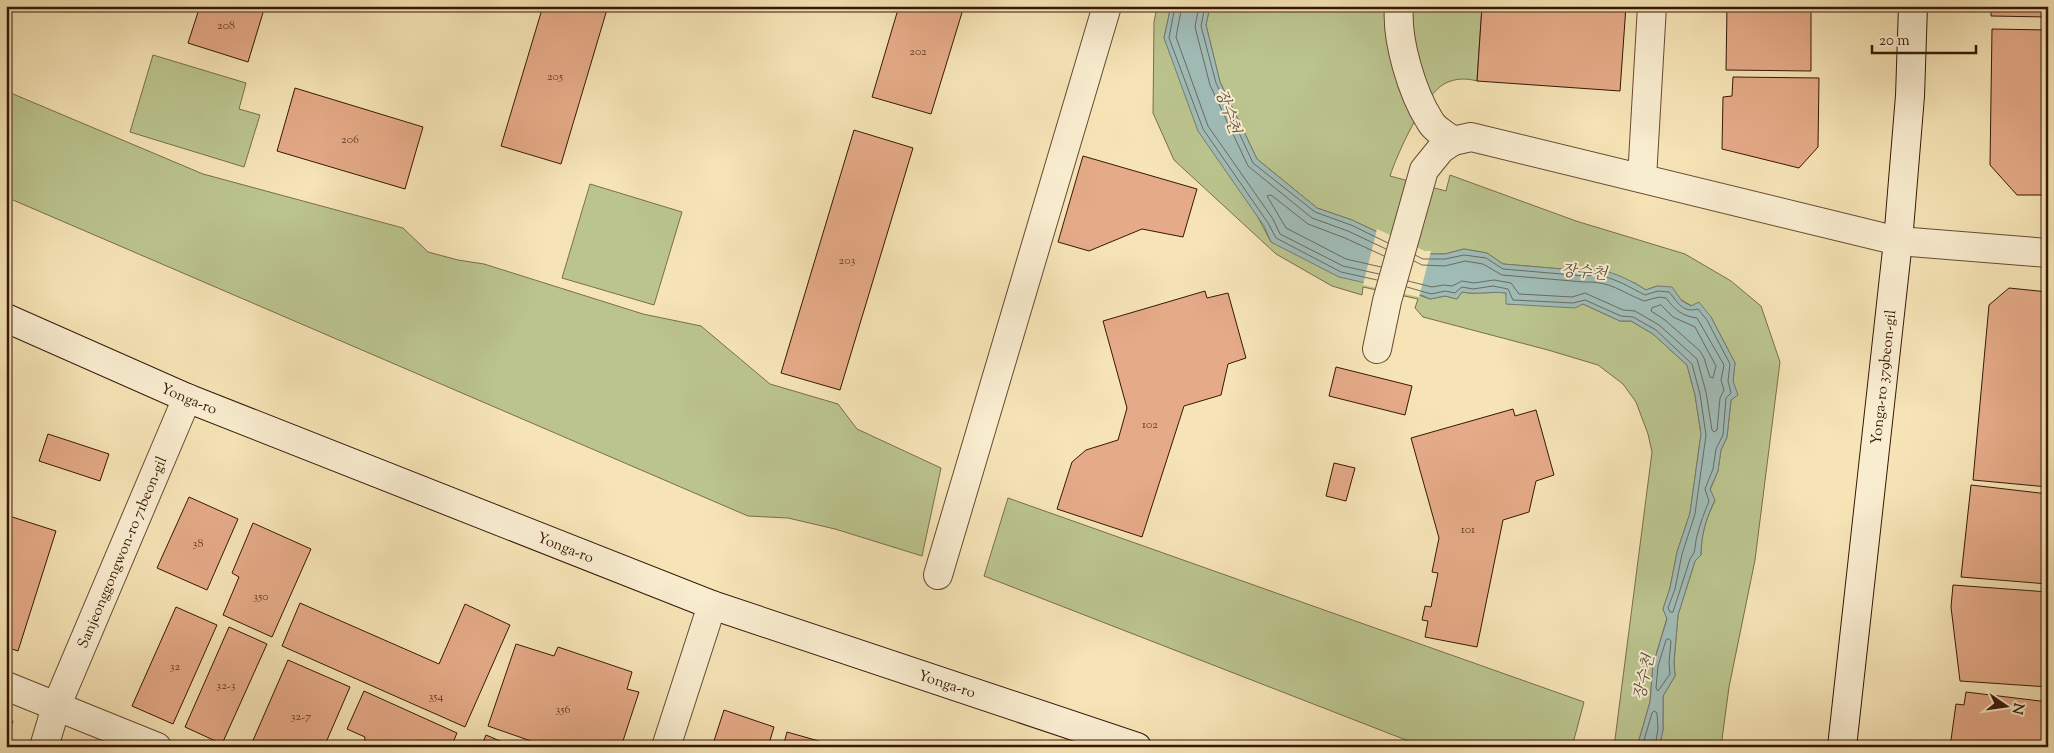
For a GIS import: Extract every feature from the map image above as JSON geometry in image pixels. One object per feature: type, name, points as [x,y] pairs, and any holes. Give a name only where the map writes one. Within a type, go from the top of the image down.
[{"type":"street","points":[[938,575],[1107,6]]},
{"type":"street","points":[[1399,6],[1398,18],[1409,76],[1430,123],[1453,141]]},
{"type":"street","points":[[1642,178],[1652,6]]},
{"type":"street","name":"Yonga-ro 379beon-gil","points":[[1842,747],[1898,241],[1910,96],[1914,6]]},
{"type":"street","points":[[1377,349],[1387,301],[1424,170],[1441,149],[1453,141],[1471,137],[1898,241],[2048,253]]},
{"type":"street","name":"Yonga-ro","points":[[6,318],[187,398],[712,605],[1137,747]]},
{"type":"street","name":"Sanjeonggongwon-ro 71beon-gil","points":[[44,747],[56,707],[187,398]]},
{"type":"street","points":[[666,747],[712,605]]},
{"type":"street","points":[[6,686],[157,747]]},
{"type":"green space","points":[[1157,6],[1171,6],[1164,38],[1271,242],[1430,299],[1445,296],[1457,299],[1462,292],[1506,293],[1507,304],[1583,304],[1620,321],[1631,321],[1653,334],[1687,365],[1695,395],[1701,434],[1690,513],[1677,552],[1670,588],[1663,609],[1667,618],[1653,665],[1650,702],[1637,747],[1614,747],[1652,452],[1648,434],[1636,402],[1623,384],[1598,365],[1423,317],[1415,308],[1418,299],[1363,287],[1362,295],[1332,286],[1276,254],[1174,160],[1153,113],[1154,22]]},
{"type":"green space","points":[[1210,6],[1482,6],[1477,81],[1456,80],[1444,84],[1436,90],[1412,126],[1390,176],[1446,191],[1450,175],[1576,221],[1685,254],[1731,281],[1761,306],[1780,362],[1755,560],[1729,687],[1721,747],[1659,747],[1663,730],[1663,696],[1675,676],[1674,662],[1678,615],[1695,561],[1701,555],[1705,527],[1715,501],[1710,490],[1718,471],[1721,450],[1727,437],[1731,400],[1737,395],[1733,381],[1735,363],[1711,317],[1657,286],[1646,290],[1635,283],[1586,271],[1503,264],[1487,253],[1464,249],[1445,254],[1424,254],[1352,220],[1317,208],[1257,159],[1220,82],[1206,25]]},
{"type":"green space","points":[[153,55],[246,83],[239,109],[260,115],[244,167],[130,132]]},
{"type":"green space","points":[[6,91],[203,174],[403,228],[428,252],[458,260],[484,264],[643,314],[701,326],[770,384],[838,404],[857,429],[941,468],[922,556],[835,529],[788,518],[748,516],[6,197]]},
{"type":"green space","points":[[590,184],[682,212],[654,305],[562,278]]},
{"type":"green space","points":[[1008,498],[1584,702],[1572,747],[1424,747],[984,576]]},
{"type":"water","name":"장수천","points":[[1171,6],[1210,6],[1206,25],[1220,82],[1257,159],[1317,208],[1352,220],[1424,254],[1445,254],[1464,249],[1487,253],[1503,264],[1586,271],[1600,270],[1625,278],[1646,290],[1657,286],[1672,287],[1682,301],[1691,306],[1699,302],[1711,317],[1735,363],[1733,381],[1738,395],[1731,400],[1727,437],[1721,450],[1718,471],[1710,489],[1715,500],[1705,527],[1701,555],[1695,561],[1678,615],[1674,662],[1675,676],[1663,696],[1663,730],[1659,747],[1637,747],[1650,702],[1653,665],[1667,619],[1663,609],[1670,588],[1677,552],[1690,513],[1701,434],[1695,395],[1687,365],[1653,334],[1631,321],[1620,321],[1583,304],[1575,308],[1506,304],[1506,293],[1462,292],[1457,299],[1445,296],[1430,299],[1424,296],[1339,277],[1271,242],[1264,226],[1198,131],[1164,38]]},
{"type":"pier","points":[[1377,229],[1425,251],[1431,251],[1419,297],[1363,285]]},
{"type":"building","points":[[200,6],[265,6],[248,62],[188,43]]},
{"type":"building","points":[[543,6],[608,6],[561,164],[501,146]]},
{"type":"building","points":[[899,6],[964,6],[931,114],[872,97]]},
{"type":"building","points":[[1482,6],[1626,6],[1620,91],[1477,81]]},
{"type":"building","points":[[1727,6],[1811,6],[1811,71],[1726,70]]},
{"type":"building","points":[[1991,6],[2048,6],[2048,17],[1991,16]]},
{"type":"building","points":[[1992,29],[2048,30],[2048,195],[2017,195],[1990,165]]},
{"type":"building","points":[[1733,77],[1819,78],[1818,147],[1799,168],[1722,149],[1723,97],[1732,96]]},
{"type":"building","points":[[295,88],[423,127],[405,189],[277,151]]},
{"type":"building","points":[[854,130],[913,148],[840,390],[781,373]]},
{"type":"building","points":[[1083,156],[1197,189],[1183,237],[1142,229],[1089,251],[1058,242]]},
{"type":"building","points":[[2009,288],[2048,292],[2048,487],[1973,480],[1989,305]]},
{"type":"building","points":[[1205,291],[1207,298],[1228,293],[1246,358],[1228,364],[1221,395],[1184,406],[1142,537],[1057,509],[1072,462],[1086,450],[1118,440],[1127,408],[1103,321]]},
{"type":"building","points":[[1336,367],[1412,386],[1405,415],[1329,396]]},
{"type":"building","points":[[1513,409],[1515,416],[1536,410],[1554,475],[1536,481],[1529,512],[1503,520],[1477,647],[1425,637],[1428,621],[1422,620],[1425,606],[1431,607],[1438,573],[1432,572],[1439,538],[1411,438]]},
{"type":"building","points":[[48,434],[109,454],[100,481],[39,461]]},
{"type":"building","points":[[1334,463],[1355,468],[1346,501],[1326,496]]},
{"type":"building","points":[[1971,485],[2048,494],[2048,584],[1961,577]]},
{"type":"building","points":[[189,497],[238,519],[207,590],[157,568]]},
{"type":"building","points":[[6,515],[56,531],[18,651],[6,647]]},
{"type":"building","points":[[253,523],[311,549],[272,637],[223,615],[239,577],[232,573]]},
{"type":"building","points":[[1953,585],[2048,592],[2048,687],[1960,681],[1951,607]]},
{"type":"building","points":[[300,603],[439,664],[465,604],[510,625],[465,727],[282,646]]},
{"type":"building","points":[[176,607],[217,625],[173,724],[132,706]]},
{"type":"building","points":[[229,627],[267,644],[222,744],[185,727]]},
{"type":"building","points":[[516,644],[554,656],[558,647],[632,672],[627,689],[639,692],[621,747],[548,747],[488,726]]},
{"type":"building","points":[[288,660],[350,687],[324,747],[256,747],[251,745]]},
{"type":"building","points":[[364,691],[457,733],[451,747],[364,747],[365,737],[347,729]]},
{"type":"building","points":[[1966,692],[2048,702],[2048,747],[1950,747],[1956,704],[1964,705]]},
{"type":"building","points":[[724,710],[774,727],[768,747],[712,747]]},
{"type":"building","points":[[6,719],[13,721],[6,742]]},
{"type":"building","points":[[787,732],[840,747],[783,747]]},
{"type":"building","points":[[486,735],[514,747],[481,747]]}]
